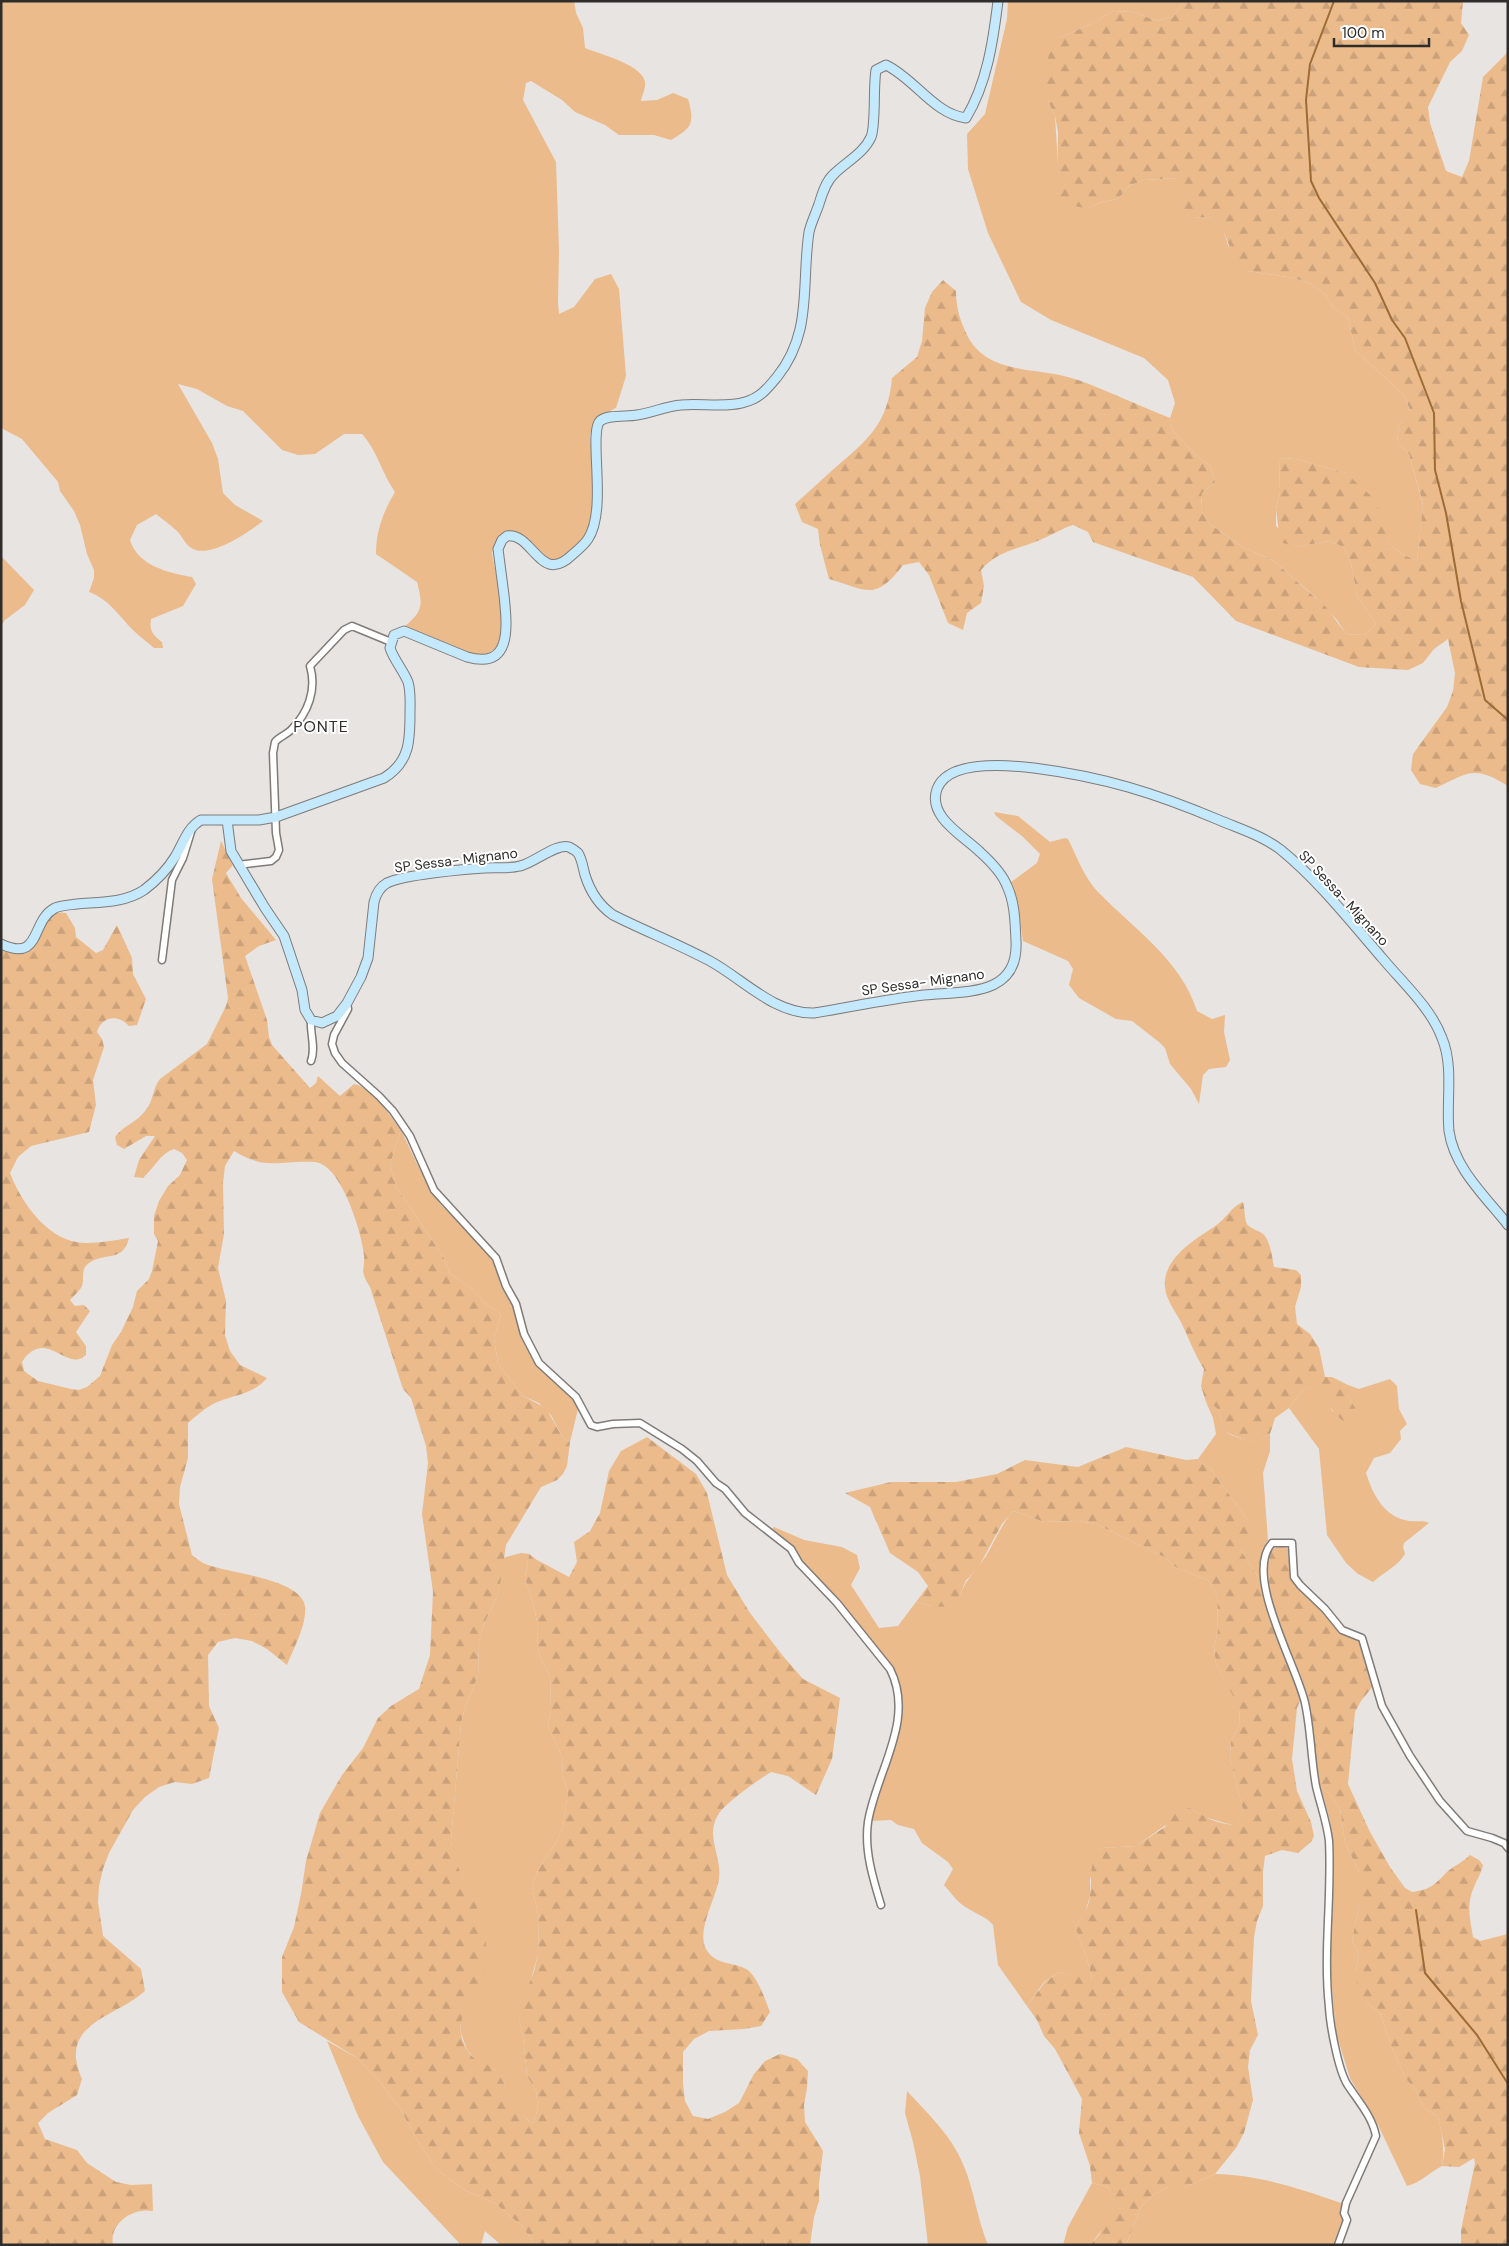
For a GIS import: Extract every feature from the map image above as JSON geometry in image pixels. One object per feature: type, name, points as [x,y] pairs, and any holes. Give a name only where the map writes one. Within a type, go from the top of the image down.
[{"type":"street","points":[[1,944],[13,950],[26,948],[32,942],[46,916],[59,906],[112,902],[143,891],[167,870],[190,829],[200,820],[259,820],[276,817],[384,778],[402,762],[410,742],[410,693],[401,666],[392,654],[391,642],[394,635],[404,631],[467,657],[475,659],[492,657],[502,650],[505,643],[507,624],[498,548],[500,542],[507,536],[516,536],[544,561],[556,565],[565,562],[587,540],[594,528],[598,510],[599,474],[595,434],[600,422],[605,418],[639,415],[680,405],[744,403],[763,394],[782,370],[797,341],[802,322],[809,231],[822,194],[832,175],[867,145],[873,134],[873,84],[876,70],[886,65],[900,72],[945,112],[954,117],[966,118],[977,100],[993,40],[998,1]]},
{"type":"street","points":[[238,865],[262,864],[271,861],[276,857],[279,850],[272,765],[275,742],[290,732],[308,708],[312,690],[310,666],[344,630],[352,626],[391,642]]},
{"type":"street","name":"SP Sessa- Mignano","points":[[311,1020],[322,1023],[330,1020],[337,1016],[347,1003],[361,977],[368,958],[375,897],[386,884],[414,877],[456,871],[517,867],[533,862],[557,847],[563,846],[578,854],[586,878],[603,909],[707,960],[776,1004],[793,1012],[814,1014],[898,998],[984,989],[1002,982],[1015,959],[1017,948],[1012,900],[1006,883],[992,864],[942,816],[936,802],[938,787],[942,780],[956,771],[981,767],[1017,766],[1078,774],[1111,781],[1173,801],[1246,831],[1279,849],[1316,884],[1422,1006],[1438,1029],[1444,1042],[1447,1060],[1449,1132],[1457,1160],[1508,1224]]},
{"type":"street","points":[[227,820],[230,851],[284,936],[302,990],[305,1010],[311,1020],[310,1034],[315,1052],[311,1061]]},
{"type":"street","points":[[162,960],[172,880],[188,843],[191,834],[190,829]]},
{"type":"street","points":[[347,1003],[348,1009],[334,1035],[332,1044],[335,1053],[342,1063],[393,1111],[410,1136],[434,1190],[496,1258],[506,1286],[516,1304],[524,1334],[539,1363],[576,1397],[591,1425],[597,1427],[613,1424],[640,1423],[682,1449],[697,1461],[716,1483],[725,1489],[745,1513],[791,1549],[799,1563],[838,1603],[890,1669],[895,1678],[899,1699],[897,1726],[868,1822],[868,1846],[881,1905]]},
{"type":"street","points":[[1338,2245],[1347,2220],[1344,2213],[1346,2203],[1376,2136],[1366,2112],[1346,2083],[1328,2007],[1326,1948],[1329,1842],[1316,1786],[1305,1705],[1271,1609],[1266,1587],[1264,1564],[1266,1549],[1272,1543],[1292,1543],[1294,1577],[1342,1630],[1362,1638],[1382,1706],[1410,1756],[1440,1800],[1467,1831],[1492,1838],[1508,1848]]},
{"type":"green space","points":[[1,1],[574,1],[576,13],[583,28],[585,48],[619,61],[636,70],[645,82],[641,101],[657,100],[673,93],[688,99],[691,114],[690,124],[684,132],[671,140],[654,135],[619,135],[605,125],[575,112],[562,100],[531,81],[526,83],[523,100],[556,162],[559,314],[574,307],[595,279],[611,274],[619,289],[626,376],[616,408],[599,419],[591,430],[594,509],[590,529],[587,534],[567,553],[552,561],[516,533],[503,534],[495,544],[492,553],[501,599],[502,632],[497,645],[488,653],[473,654],[405,626],[415,616],[420,607],[419,590],[417,582],[376,554],[377,537],[381,522],[395,492],[372,448],[362,434],[344,434],[315,454],[298,455],[282,450],[243,411],[227,406],[197,389],[178,384],[212,443],[218,459],[223,493],[235,505],[263,521],[230,542],[210,550],[201,551],[190,547],[177,531],[156,514],[137,525],[130,540],[139,556],[146,562],[164,570],[192,577],[196,584],[183,606],[151,619],[151,630],[162,642],[163,648],[154,648],[133,630],[103,599],[89,592],[94,578],[94,570],[74,511],[60,491],[58,482],[22,439],[1,426]]},
{"type":"green space","points":[[1008,1],[1184,1],[1174,16],[1157,21],[1134,12],[1113,11],[1091,24],[1059,38],[1048,101],[1055,116],[1058,166],[1087,209],[1102,202],[1118,199],[1129,186],[1144,180],[1178,178],[1193,218],[1210,217],[1223,228],[1228,245],[1248,271],[1294,278],[1311,284],[1325,294],[1334,308],[1348,317],[1355,350],[1405,396],[1410,412],[1399,425],[1397,442],[1409,454],[1423,505],[1417,561],[1402,554],[1389,544],[1383,527],[1346,473],[1296,459],[1279,458],[1280,492],[1276,509],[1276,526],[1296,547],[1329,541],[1344,547],[1351,563],[1357,596],[1376,624],[1364,635],[1346,634],[1337,620],[1313,595],[1274,561],[1243,547],[1210,524],[1201,510],[1202,493],[1215,482],[1210,466],[1196,455],[1173,431],[1170,418],[1175,403],[1168,380],[1144,358],[1051,320],[1021,302],[988,233],[968,169],[967,134],[985,114],[1007,19]]},
{"type":"green space","points":[[1184,1],[1463,1],[1461,23],[1469,35],[1462,51],[1450,62],[1428,107],[1430,123],[1446,171],[1462,177],[1469,161],[1483,77],[1508,52],[1508,786],[1487,775],[1472,773],[1456,778],[1436,788],[1420,784],[1411,770],[1413,754],[1447,707],[1453,691],[1455,673],[1448,639],[1434,649],[1423,663],[1408,670],[1359,667],[1236,621],[1193,577],[1093,542],[1088,532],[1073,525],[1040,540],[1001,554],[988,563],[981,570],[984,586],[981,603],[967,613],[963,630],[948,623],[929,575],[919,562],[903,565],[893,577],[877,589],[862,589],[829,579],[818,529],[802,522],[795,504],[858,448],[881,419],[890,394],[892,378],[917,357],[922,341],[925,308],[932,292],[943,280],[956,291],[959,314],[967,335],[976,348],[988,358],[1016,368],[1078,380],[1170,418],[1173,431],[1196,455],[1210,466],[1215,482],[1202,493],[1201,510],[1210,524],[1243,547],[1274,561],[1326,607],[1346,634],[1364,635],[1376,624],[1357,596],[1351,563],[1344,547],[1329,541],[1296,547],[1280,542],[1276,509],[1280,492],[1279,458],[1296,459],[1346,473],[1371,496],[1379,510],[1389,544],[1402,554],[1417,561],[1423,504],[1409,454],[1397,442],[1399,425],[1410,411],[1405,396],[1355,350],[1348,317],[1334,308],[1325,294],[1311,284],[1294,278],[1248,271],[1235,261],[1223,229],[1210,217],[1193,218],[1179,211],[1185,193],[1177,178],[1144,180],[1129,186],[1118,199],[1102,202],[1087,209],[1057,201],[1058,132],[1055,116],[1048,101],[1045,84],[1049,51],[1059,38],[1091,24],[1113,11],[1134,12],[1157,21],[1174,16]]},
{"type":"green space","points":[[1,556],[34,590],[25,605],[5,620],[1,626]]},
{"type":"green space","points":[[994,812],[1018,816],[1050,842],[1068,839],[1081,867],[1093,886],[1168,961],[1190,993],[1197,1011],[1212,1019],[1225,1015],[1224,1032],[1230,1060],[1226,1067],[1209,1069],[1203,1075],[1199,1104],[1191,1089],[1170,1064],[1165,1048],[1159,1042],[1132,1021],[1116,1019],[1079,998],[1069,985],[1073,969],[1068,961],[1023,941],[1018,907],[1010,883],[1037,863],[1040,854],[1022,836],[996,816]]},
{"type":"green space","points":[[221,841],[233,865],[226,873],[241,898],[276,940],[259,946],[245,956],[267,1020],[272,1045],[310,1088],[316,1083],[318,1076],[340,1096],[354,1084],[360,1086],[374,1096],[392,1118],[401,1130],[390,1164],[397,1188],[444,1258],[450,1274],[471,1288],[487,1305],[501,1314],[494,1338],[498,1364],[523,1396],[546,1408],[563,1438],[570,1442],[567,1466],[563,1474],[557,1480],[541,1487],[506,1545],[499,1592],[484,1624],[479,1642],[478,1676],[465,1707],[461,1724],[451,1840],[457,1865],[479,1911],[486,1939],[484,1969],[462,2018],[462,2039],[470,2054],[497,2072],[521,2113],[533,2124],[538,2108],[536,2091],[527,2076],[523,2036],[519,2019],[522,2002],[538,1955],[539,1919],[532,1886],[538,1870],[557,1841],[563,1826],[568,1792],[563,1776],[562,1757],[548,1726],[551,1709],[550,1676],[542,1661],[537,1645],[538,1628],[535,1611],[525,1578],[529,1554],[569,1577],[577,1562],[574,1542],[590,1531],[600,1513],[609,1471],[621,1451],[647,1437],[696,1474],[707,1493],[727,1575],[750,1613],[803,1679],[840,1698],[832,1759],[816,1795],[788,1776],[771,1772],[727,1804],[714,1823],[713,1838],[719,1878],[705,1923],[704,1941],[706,1949],[715,1959],[749,1971],[759,1985],[770,2012],[761,2026],[709,2031],[694,2039],[683,2052],[685,2101],[693,2116],[708,2119],[725,2112],[739,2103],[754,2074],[765,2061],[780,2054],[797,2059],[808,2071],[804,2105],[805,2122],[823,2151],[819,2201],[814,2217],[810,2245],[535,2245],[522,2226],[496,2204],[465,2190],[437,2170],[417,2140],[401,2110],[380,2082],[357,2058],[299,2022],[282,1992],[282,1957],[294,1927],[306,1861],[320,1813],[342,1775],[363,1748],[378,1718],[391,1706],[419,1689],[430,1655],[433,1592],[422,1514],[428,1463],[426,1446],[411,1398],[403,1389],[364,1273],[364,1255],[359,1231],[348,1201],[333,1174],[324,1166],[315,1162],[265,1163],[234,1151],[225,1166],[223,1183],[224,1234],[218,1268],[226,1301],[225,1335],[230,1351],[240,1365],[267,1378],[249,1391],[213,1404],[188,1423],[188,1458],[180,1487],[179,1504],[192,1555],[208,1565],[264,1579],[292,1590],[301,1597],[305,1607],[304,1621],[287,1665],[267,1649],[252,1641],[235,1638],[218,1642],[208,1655],[209,1706],[219,1728],[209,1778],[192,1784],[175,1782],[159,1787],[145,1797],[133,1810],[109,1853],[103,1869],[98,1902],[103,1936],[141,1969],[145,1991],[93,2024],[83,2034],[77,2045],[76,2060],[82,2079],[77,2095],[48,2113],[38,2123],[45,2139],[77,2150],[87,2163],[116,2182],[131,2185],[152,2184],[153,2211],[145,2210],[130,2214],[124,2218],[115,2230],[113,2245],[1,2245],[1,950],[17,953],[27,951],[35,944],[49,918],[56,913],[66,913],[75,928],[76,937],[96,953],[103,950],[117,925],[132,958],[133,974],[146,999],[137,1025],[129,1026],[115,1018],[106,1020],[99,1027],[97,1032],[102,1039],[104,1047],[93,1080],[96,1105],[89,1132],[31,1146],[18,1157],[10,1173],[30,1209],[49,1229],[60,1236],[86,1243],[129,1238],[126,1246],[118,1254],[95,1260],[86,1266],[83,1272],[81,1288],[70,1300],[75,1306],[84,1305],[90,1311],[76,1332],[86,1346],[86,1355],[80,1359],[73,1359],[45,1348],[37,1349],[30,1353],[22,1362],[24,1371],[38,1381],[79,1390],[87,1387],[100,1376],[112,1345],[121,1332],[133,1307],[137,1291],[149,1279],[158,1241],[154,1234],[154,1216],[159,1201],[168,1186],[180,1175],[187,1160],[182,1153],[174,1149],[161,1157],[143,1178],[134,1177],[139,1160],[155,1136],[146,1136],[124,1149],[117,1145],[115,1137],[145,1111],[160,1079],[207,1044],[226,1006],[228,998],[212,879]]},
{"type":"green space","points":[[401,1130],[417,1164],[440,1204],[464,1227],[492,1260],[514,1306],[532,1359],[579,1405],[570,1442],[563,1438],[551,1415],[539,1403],[523,1396],[498,1364],[494,1338],[501,1314],[487,1305],[471,1288],[450,1274],[444,1258],[397,1188],[390,1164]]},
{"type":"green space","points":[[1243,1202],[1246,1222],[1250,1227],[1265,1236],[1270,1247],[1274,1267],[1296,1270],[1301,1275],[1301,1287],[1295,1307],[1297,1324],[1310,1334],[1319,1348],[1325,1377],[1332,1377],[1348,1385],[1348,1396],[1361,1418],[1354,1424],[1345,1422],[1338,1417],[1319,1392],[1312,1388],[1304,1388],[1289,1408],[1275,1418],[1270,1434],[1251,1441],[1227,1432],[1222,1424],[1217,1408],[1206,1402],[1201,1386],[1204,1369],[1169,1301],[1165,1282],[1172,1262],[1179,1254]]},
{"type":"green space","points":[[1390,1379],[1397,1386],[1399,1409],[1407,1424],[1400,1431],[1401,1439],[1390,1453],[1374,1458],[1366,1473],[1376,1497],[1386,1510],[1400,1519],[1429,1523],[1404,1543],[1405,1554],[1399,1562],[1373,1582],[1358,1574],[1346,1563],[1327,1535],[1319,1449],[1289,1408],[1304,1388],[1310,1388],[1322,1394],[1333,1412],[1352,1403],[1348,1396],[1348,1385],[1359,1389]]},
{"type":"green space","points":[[1206,1402],[1216,1407],[1225,1429],[1230,1434],[1250,1440],[1270,1434],[1270,1451],[1263,1473],[1268,1540],[1262,1555],[1262,1582],[1241,1551],[1249,1522],[1211,1469],[1198,1459],[1216,1434],[1213,1418]]},
{"type":"green space","points":[[1126,1447],[1186,1460],[1198,1459],[1211,1469],[1249,1522],[1249,1534],[1241,1551],[1262,1582],[1276,1629],[1301,1698],[1297,1708],[1292,1759],[1297,1791],[1311,1822],[1314,1836],[1311,1842],[1298,1853],[1282,1850],[1265,1856],[1263,1906],[1257,1921],[1254,1937],[1251,2001],[1258,2035],[1250,2050],[1248,2067],[1253,2100],[1244,2133],[1236,2148],[1215,2174],[1185,2187],[1168,2187],[1153,2195],[1141,2207],[1126,2245],[1090,2245],[1099,2235],[1113,2203],[1108,2187],[1092,2183],[1090,2166],[1079,2133],[1082,2099],[1055,2049],[1044,2036],[1037,2020],[1027,2006],[1045,1982],[1059,1972],[1092,1979],[1087,1958],[1075,1927],[1088,1904],[1092,1866],[1101,1848],[1136,1846],[1165,1827],[1173,1812],[1190,1808],[1212,1820],[1236,1825],[1243,1810],[1230,1758],[1231,1741],[1239,1726],[1240,1709],[1216,1664],[1214,1647],[1218,1630],[1217,1595],[1208,1580],[1177,1568],[1164,1557],[1096,1524],[1078,1521],[1044,1522],[1013,1511],[1002,1524],[978,1568],[966,1580],[960,1595],[948,1607],[931,1606],[916,1602],[928,1586],[918,1572],[890,1553],[870,1507],[845,1493],[891,1482],[956,1482],[997,1474],[1025,1460],[1078,1467]]},
{"type":"green space","points":[[1013,1511],[1044,1522],[1078,1521],[1096,1524],[1164,1557],[1177,1568],[1208,1580],[1217,1595],[1218,1630],[1214,1647],[1216,1664],[1240,1708],[1239,1726],[1231,1741],[1230,1758],[1243,1810],[1236,1826],[1204,1817],[1190,1808],[1136,1846],[1101,1848],[1090,1879],[1090,1896],[1085,1913],[1075,1927],[1087,1958],[1092,1980],[1059,1972],[1044,1982],[1027,2006],[998,1965],[993,1925],[960,1903],[944,1885],[953,1869],[948,1862],[922,1843],[914,1829],[898,1825],[891,1820],[871,1821],[899,1730],[902,1705],[897,1676],[841,1603],[802,1564],[790,1544],[771,1530],[774,1527],[804,1540],[842,1547],[857,1555],[860,1568],[851,1585],[879,1628],[898,1626],[916,1602],[931,1606],[960,1595]]},
{"type":"green space","points":[[1282,1545],[1288,1549],[1290,1573],[1301,1591],[1321,1609],[1334,1626],[1360,1641],[1374,1685],[1355,1712],[1348,1784],[1370,1832],[1390,1867],[1405,1888],[1412,1892],[1432,1886],[1470,1855],[1479,1860],[1483,1865],[1469,1906],[1473,1937],[1480,1941],[1508,1934],[1508,2245],[1461,2245],[1461,2230],[1475,2163],[1474,2158],[1459,2167],[1442,2166],[1445,2149],[1438,2116],[1423,2108],[1417,2092],[1406,2079],[1392,2048],[1380,2013],[1367,2003],[1358,1988],[1355,1972],[1359,1955],[1352,1940],[1359,1905],[1359,1873],[1345,1842],[1340,1809],[1332,1797],[1320,1785],[1306,1699],[1269,1591],[1267,1556],[1273,1549]]},
{"type":"green space","points":[[521,1553],[529,1554],[525,1578],[535,1611],[538,1628],[537,1645],[542,1661],[550,1676],[551,1709],[548,1726],[562,1757],[563,1776],[568,1792],[563,1826],[557,1841],[538,1870],[532,1886],[539,1919],[538,1955],[519,2019],[523,2036],[527,2076],[536,2091],[538,2108],[533,2124],[520,2113],[494,2069],[478,2062],[467,2050],[461,2033],[461,2016],[469,2001],[467,1888],[453,1857],[451,1840],[461,1724],[465,1707],[478,1676],[479,1642],[484,1624],[499,1592],[503,1558]]},
{"type":"green space","points":[[1320,1785],[1332,1797],[1340,1809],[1345,1842],[1359,1873],[1359,1905],[1352,1940],[1359,1955],[1355,1972],[1367,2003],[1380,2013],[1392,2048],[1406,2079],[1417,2092],[1423,2108],[1438,2116],[1443,2147],[1442,2166],[1407,2186],[1379,2127],[1350,2078],[1336,2033],[1330,1965],[1332,1851],[1330,1820]]},
{"type":"green space","points":[[327,2041],[357,2058],[380,2082],[401,2110],[417,2140],[437,2170],[465,2190],[496,2204],[522,2226],[535,2245],[501,2245],[485,2231],[481,2245],[461,2245],[383,2162],[358,2116]]},
{"type":"green space","points":[[907,2091],[938,2125],[958,2153],[967,2174],[988,2245],[928,2245],[920,2176],[905,2113]]},
{"type":"green space","points":[[1215,2174],[1265,2180],[1344,2204],[1343,2220],[1335,2245],[1126,2245],[1141,2207],[1153,2195],[1168,2187],[1185,2187]]},
{"type":"green space","points":[[1092,2183],[1108,2187],[1113,2203],[1108,2219],[1090,2245],[1063,2245],[1068,2227]]},
{"type":"waterway","points":[[1334,1],[1310,64],[1306,100],[1311,181],[1319,198],[1375,283],[1392,320],[1405,338],[1434,413],[1435,470],[1446,513],[1461,601],[1485,700],[1508,720]]},
{"type":"waterway","points":[[1416,1910],[1425,1973],[1477,2035],[1508,2084]]},
{"type":"district","name":"PONTE","points":[[321,726]]}]
